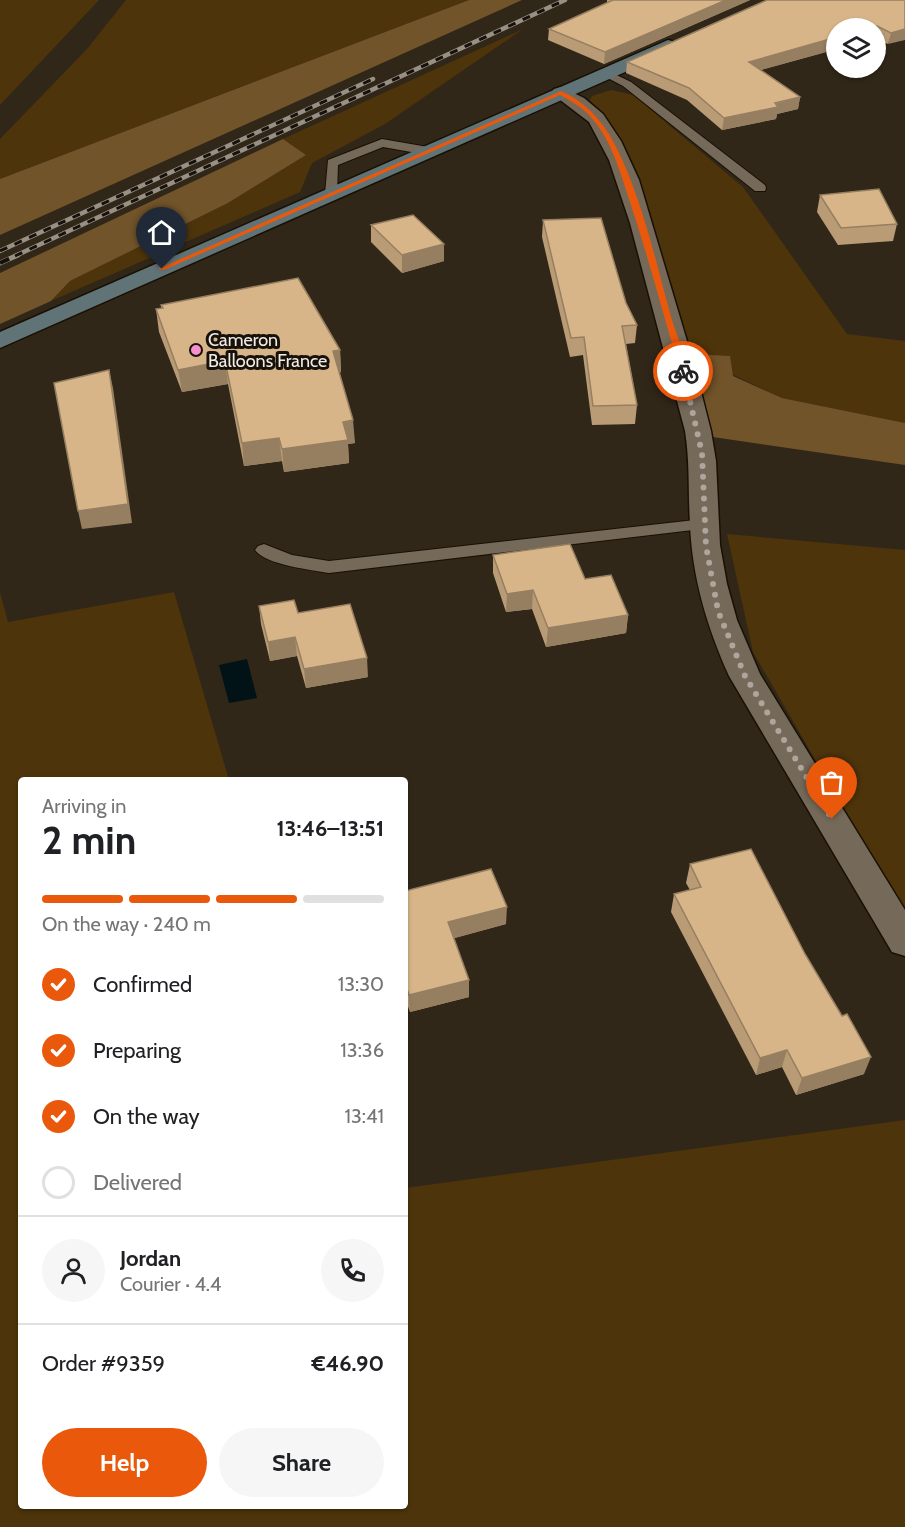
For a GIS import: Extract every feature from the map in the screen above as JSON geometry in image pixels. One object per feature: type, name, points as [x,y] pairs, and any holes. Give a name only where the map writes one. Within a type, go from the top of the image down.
[{"type":"main road","points":[[0,341],[688,37]]},
{"type":"street","points":[[561,93],[580,104],[599,123],[620,162],[642,227],[687,386],[699,442],[704,524],[709,567],[718,611],[745,676],[905,941]]},
{"type":"lane","points":[[606,73],[627,84],[760,188]]},
{"type":"lane","points":[[331,194],[332,163],[381,143],[428,151]]},
{"type":"lane","points":[[264,550],[277,557],[301,564],[329,567],[704,524]]},
{"type":"shaded area","points":[[0,0],[99,0],[0,105]]},
{"type":"shaded area","points":[[126,0],[469,0],[0,179],[0,139],[87,49]]},
{"type":"shaded area","points":[[469,0],[522,0],[0,235],[0,179]]},
{"type":"shaded area","points":[[523,29],[385,124],[312,163],[300,192],[51,301],[70,281],[228,203],[306,155],[283,139]]},
{"type":"shaded area","points":[[611,90],[633,95],[743,187],[847,334],[905,341],[905,423],[782,398],[689,354],[613,134],[590,100],[592,96]]},
{"type":"shaded area","points":[[283,139],[306,155],[228,203],[70,281],[51,301],[0,324],[0,273]]},
{"type":"shaded area","points":[[689,354],[730,356],[733,376],[782,398],[905,423],[905,465],[713,437]]},
{"type":"shaded area","points":[[727,534],[905,550],[905,915],[753,652]]},
{"type":"shaded area","points":[[0,592],[8,622],[174,592],[228,777],[18,777],[18,1509],[408,1509],[408,1188],[905,1120],[905,1527],[0,1527]]},
{"type":"shaded area","points":[[247,659],[257,698],[229,703],[219,665]]},
{"type":"building","points":[[613,0],[726,0],[605,52],[549,29]]},
{"type":"building","points":[[767,0],[905,0],[905,29],[891,33],[886,30],[886,18],[826,18],[826,40],[749,62],[800,97],[775,103],[778,107],[724,118],[689,88],[627,62]]},
{"type":"building","points":[[879,189],[897,224],[841,228],[820,195]]},
{"type":"building","points":[[413,215],[444,244],[402,255],[371,225]]},
{"type":"building","points":[[601,218],[626,303],[637,325],[622,326],[637,405],[593,406],[584,337],[571,338],[543,220]]},
{"type":"building","points":[[298,278],[340,350],[333,351],[353,420],[343,422],[348,440],[282,449],[279,438],[242,443],[225,361],[178,370],[156,309],[163,308],[161,305]]},
{"type":"building","points":[[109,370],[128,504],[78,511],[54,383]]},
{"type":"building","points":[[570,544],[585,579],[611,575],[628,615],[548,628],[533,590],[507,594],[493,555]]},
{"type":"building","points":[[294,600],[298,613],[350,604],[367,658],[304,669],[295,637],[268,642],[259,606]]},
{"type":"building","points":[[751,849],[805,954],[842,1016],[847,1014],[871,1057],[802,1078],[787,1050],[760,1058],[674,894],[701,887],[690,864]]},
{"type":"building","points":[[491,869],[507,907],[448,922],[469,980],[409,995],[408,890]]},
{"type":"railway","points":[[15,256],[565,0]]},
{"type":"railway","points":[[0,251],[373,79]]},
{"type":"railway","points":[[0,263],[18,255]]},
{"type":"way so far","points":[[683,371],[702,453],[706,546],[718,611],[745,676],[832,819]]},
{"type":"place","name":"Cameron Balloons France","points":[[196,350]]},
{"type":"route","points":[[162,269],[561,93],[580,104],[599,123],[620,162],[642,227],[683,371]]}]
